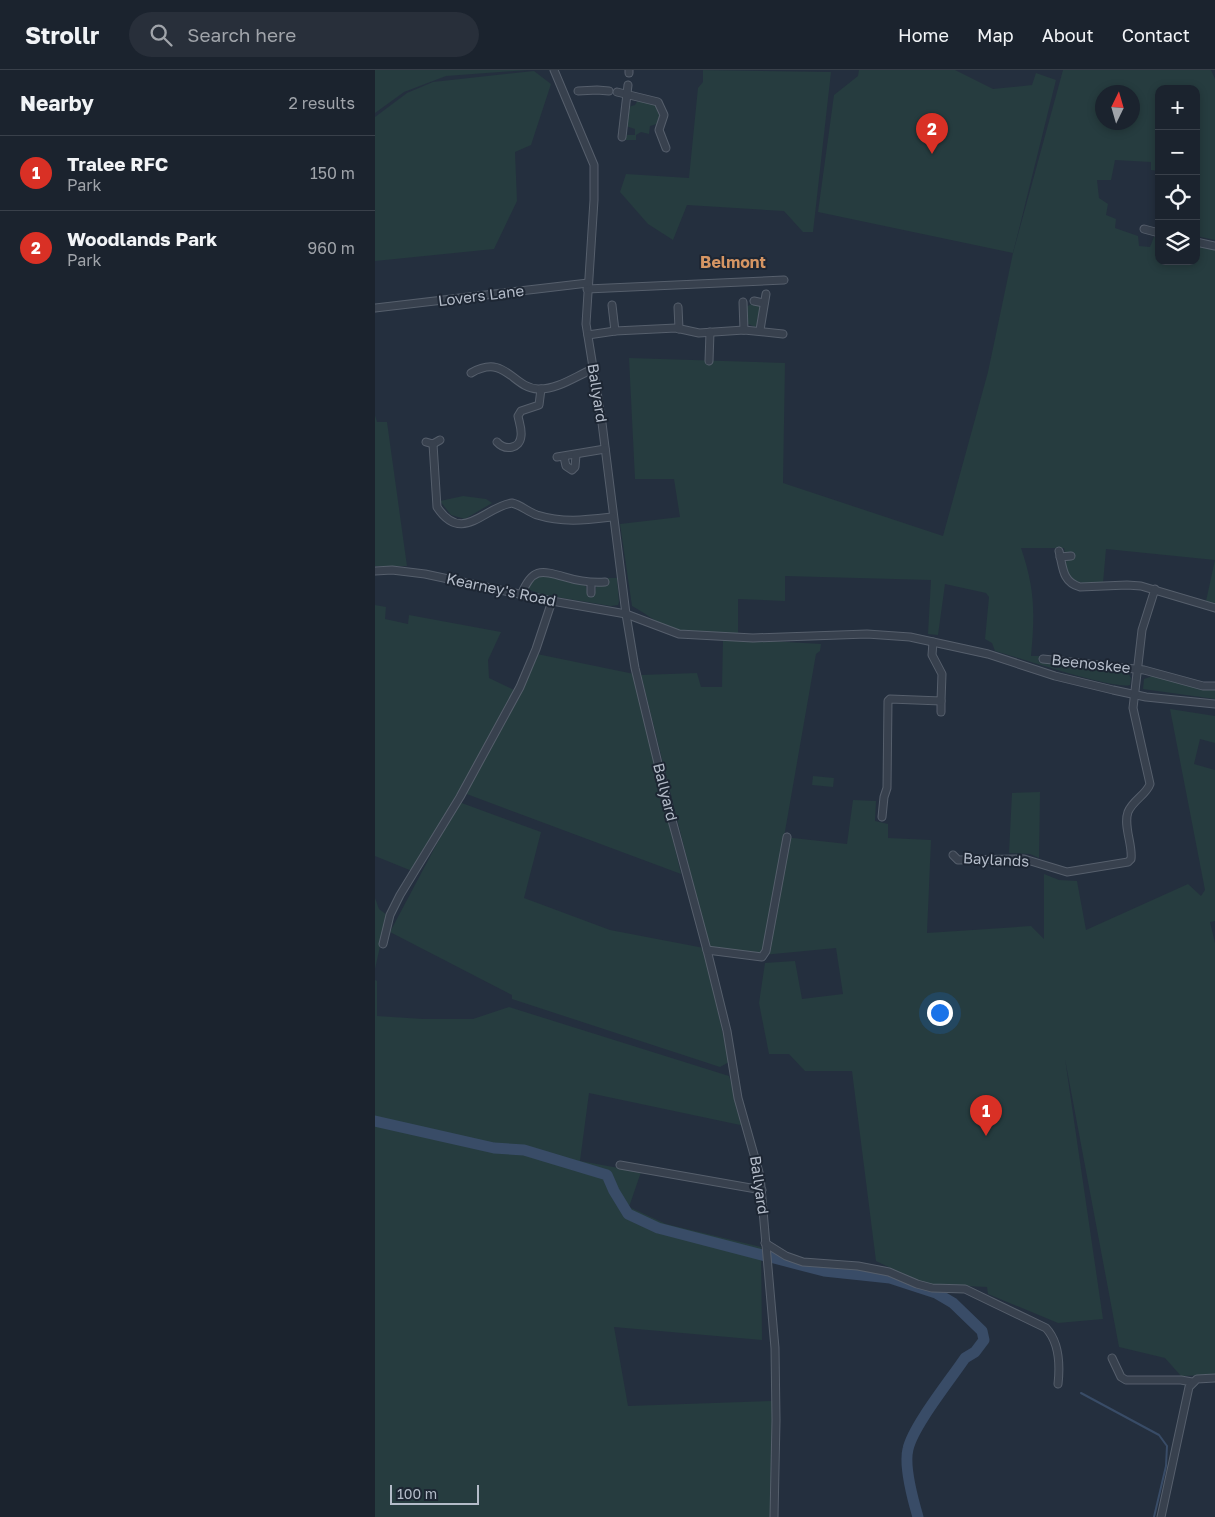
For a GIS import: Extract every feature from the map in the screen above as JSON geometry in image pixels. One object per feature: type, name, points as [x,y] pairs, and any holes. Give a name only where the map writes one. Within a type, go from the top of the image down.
[{"type":"street","name":"Ballyard","points":[[554,70],[594,164],[594,200],[588,286],[588,335],[605,449],[612,517],[635,668],[669,810],[727,1031],[738,1098],[757,1157],[762,1190],[775,1348],[777,1420],[774,1517]]},
{"type":"street","points":[[622,137],[628,84]]},
{"type":"street","points":[[578,92],[597,90],[627,94],[658,102],[664,115],[659,130],[666,148]]},
{"type":"street","points":[[1144,229],[1155,232]]},
{"type":"street","points":[[1200,243],[1215,246]]},
{"type":"street","name":"Lovers Lane","points":[[375,308],[588,286],[784,280]]},
{"type":"street","points":[[760,330],[766,294]]},
{"type":"street","points":[[754,301],[764,303]]},
{"type":"street","points":[[743,302],[743,330]]},
{"type":"street","points":[[612,305],[615,331]]},
{"type":"street","points":[[678,307],[679,329]]},
{"type":"street","points":[[588,335],[615,331],[679,329],[699,333],[760,330],[783,334]]},
{"type":"street","points":[[709,361],[710,332]]},
{"type":"street","points":[[471,369],[498,368],[505,370],[524,384],[541,390],[549,389],[593,369]]},
{"type":"street","points":[[497,442],[501,446],[509,448],[518,444],[521,437],[518,416],[521,411],[539,405],[541,390]]},
{"type":"street","points":[[440,440],[429,443],[437,508],[442,515],[451,521],[461,524],[473,522],[512,503],[535,514],[572,522],[612,517]]},
{"type":"street","points":[[575,455],[575,467],[572,470],[567,469],[561,457],[605,449]]},
{"type":"street","points":[[1071,556],[1060,554],[1065,577],[1073,585],[1107,587],[1127,584],[1155,589],[1215,608]]},
{"type":"street","name":"Kearney's Road","points":[[375,571],[409,571],[521,595],[626,614],[679,634],[699,637],[753,638],[867,634],[900,636],[988,654],[1055,676],[1134,695],[1215,704]]},
{"type":"street","points":[[521,595],[527,580],[539,572],[549,572],[591,583],[605,582]]},
{"type":"street","points":[[591,583],[591,592]]},
{"type":"street","name":"Beenoskee","points":[[1134,695],[1143,630],[1155,589]]},
{"type":"street","points":[[383,944],[390,915],[460,797],[519,687],[537,649],[552,601]]},
{"type":"street","points":[[933,642],[932,655],[942,674],[941,712]]},
{"type":"street","name":"Beenoskee","points":[[1043,659],[1138,669],[1203,686],[1215,686]]},
{"type":"street","name":"Baylands","points":[[953,855],[958,860],[1024,859],[1067,872],[1131,860],[1132,851],[1127,815],[1136,800],[1148,789],[1150,784],[1133,708],[1134,695]]},
{"type":"street","points":[[882,817],[887,788],[888,701],[941,701]]},
{"type":"street","points":[[707,950],[762,957],[766,951],[787,837]]},
{"type":"street","points":[[620,1165],[762,1190]]},
{"type":"street","points":[[766,1246],[803,1262],[889,1272],[932,1288],[965,1289],[1046,1328],[1051,1334],[1059,1370],[1058,1384]]},
{"type":"street","points":[[1112,1358],[1121,1377],[1127,1380],[1181,1380],[1192,1382],[1197,1379],[1215,1378]]},
{"type":"street","points":[[1161,1517],[1192,1382]]},
{"type":"green space","points":[[375,70],[528,70],[446,76],[404,92],[375,113]]},
{"type":"green space","points":[[703,70],[831,72],[813,232],[803,232],[784,211],[687,205],[673,240],[648,224],[620,192],[626,174],[689,178],[698,88],[703,82]]},
{"type":"green space","points":[[859,70],[955,70],[993,89],[1032,85],[1036,73],[1056,80],[1013,253],[818,212],[834,95],[858,76]]},
{"type":"green space","points":[[1063,70],[1211,70],[1215,79],[1215,240],[1200,237],[1200,85],[1155,85],[1155,170],[1151,170],[1151,162],[1115,160],[1111,180],[1097,180],[1099,198],[1108,204],[1106,215],[1116,219],[1115,228],[1138,236],[1139,246],[1150,247],[1155,237],[1155,265],[1200,265],[1200,246],[1215,249],[1215,560],[1106,549],[1103,583],[1082,583],[1070,578],[1067,573],[1067,558],[1074,557],[1074,552],[1065,553],[1064,548],[1021,548],[1029,576],[1033,601],[1031,656],[1039,656],[1038,661],[1050,662],[1054,668],[1060,668],[1063,664],[1127,671],[1131,678],[1130,685],[1105,683],[995,651],[992,643],[985,639],[989,597],[986,593],[945,584],[938,635],[928,634],[931,580],[785,576],[785,601],[738,599],[738,635],[694,633],[674,629],[661,624],[632,606],[620,524],[680,517],[674,479],[635,479],[629,358],[785,363],[783,483],[943,536],[988,372],[1013,253]]},
{"type":"green space","points":[[534,71],[551,84],[531,145],[515,152],[517,201],[494,249],[375,261],[375,117],[407,93],[433,82]]},
{"type":"green space","points":[[638,100],[655,104],[660,118],[657,124],[650,126],[649,134],[641,132],[636,135],[636,140],[625,140],[627,135],[635,135],[635,129],[626,126],[628,107],[635,105]]},
{"type":"green space","points":[[753,303],[761,306],[757,320],[759,322],[755,327],[746,323],[746,307]]},
{"type":"green space","points":[[375,415],[377,422],[387,422],[407,566],[375,566]]},
{"type":"green space","points":[[463,496],[486,499],[492,503],[465,519],[451,515],[440,501]]},
{"type":"green space","points":[[1215,560],[1215,604],[1206,601]]},
{"type":"green space","points":[[537,576],[551,576],[585,585],[589,594],[594,594],[597,585],[607,583],[607,578],[617,578],[618,605],[611,606],[544,595],[527,589]]},
{"type":"green space","points":[[375,605],[386,607],[385,619],[408,624],[409,615],[501,632],[488,660],[489,678],[514,690],[472,768],[412,871],[375,856]]},
{"type":"green space","points":[[723,638],[821,644],[820,651],[816,654],[784,837],[847,844],[853,800],[876,801],[875,821],[888,824],[888,838],[931,840],[927,933],[1031,926],[1044,939],[1044,874],[1059,880],[1077,881],[1086,930],[1188,884],[1201,896],[1205,890],[1170,709],[1215,716],[1215,743],[1200,739],[1194,764],[1215,770],[1215,921],[1210,922],[1215,943],[1215,1375],[1181,1376],[1165,1358],[1119,1347],[1065,1059],[1103,1319],[1058,1323],[988,1294],[987,1287],[924,1284],[876,1261],[852,1071],[805,1071],[789,1054],[769,1054],[759,1003],[765,963],[795,961],[802,999],[843,994],[836,948],[763,955],[710,951],[641,675],[697,673],[701,687],[722,687]]},
{"type":"green space","points":[[537,654],[634,674],[681,874],[464,793],[519,698]]},
{"type":"green space","points":[[1156,675],[1215,690],[1215,699],[1143,689],[1144,679]]},
{"type":"green space","points":[[813,776],[834,778],[833,787],[812,785]]},
{"type":"green space","points":[[1040,792],[1039,858],[1030,854],[1009,853],[1012,793]]},
{"type":"green space","points":[[459,802],[541,832],[524,898],[610,930],[704,948],[729,1062],[720,1067],[512,999],[512,995],[390,932]]},
{"type":"green space","points":[[375,898],[379,909],[387,915],[375,969]]},
{"type":"green space","points":[[375,980],[377,981],[377,1016],[423,1019],[473,1019],[509,1007],[729,1076],[745,1126],[589,1093],[580,1161],[641,1172],[629,1207],[666,1224],[761,1247],[762,1340],[614,1327],[628,1406],[772,1401],[776,1420],[770,1517],[375,1517]]},
{"type":"waterway","points":[[375,1121],[494,1148],[524,1150],[607,1175],[628,1214],[658,1228],[824,1271],[890,1278],[936,1293],[953,1303],[982,1331],[984,1340],[975,1352],[965,1358],[933,1403],[911,1439],[907,1464],[918,1517]]},
{"type":"waterway","points":[[1081,1393],[1159,1435],[1167,1446],[1166,1466],[1154,1517]]},
{"type":"place","name":"Woodlands Park","points":[[932,154]]},
{"type":"place","name":"Tralee RFC","points":[[986,1136]]},
{"type":"district","name":"Belmont","points":[[733,262]]}]
